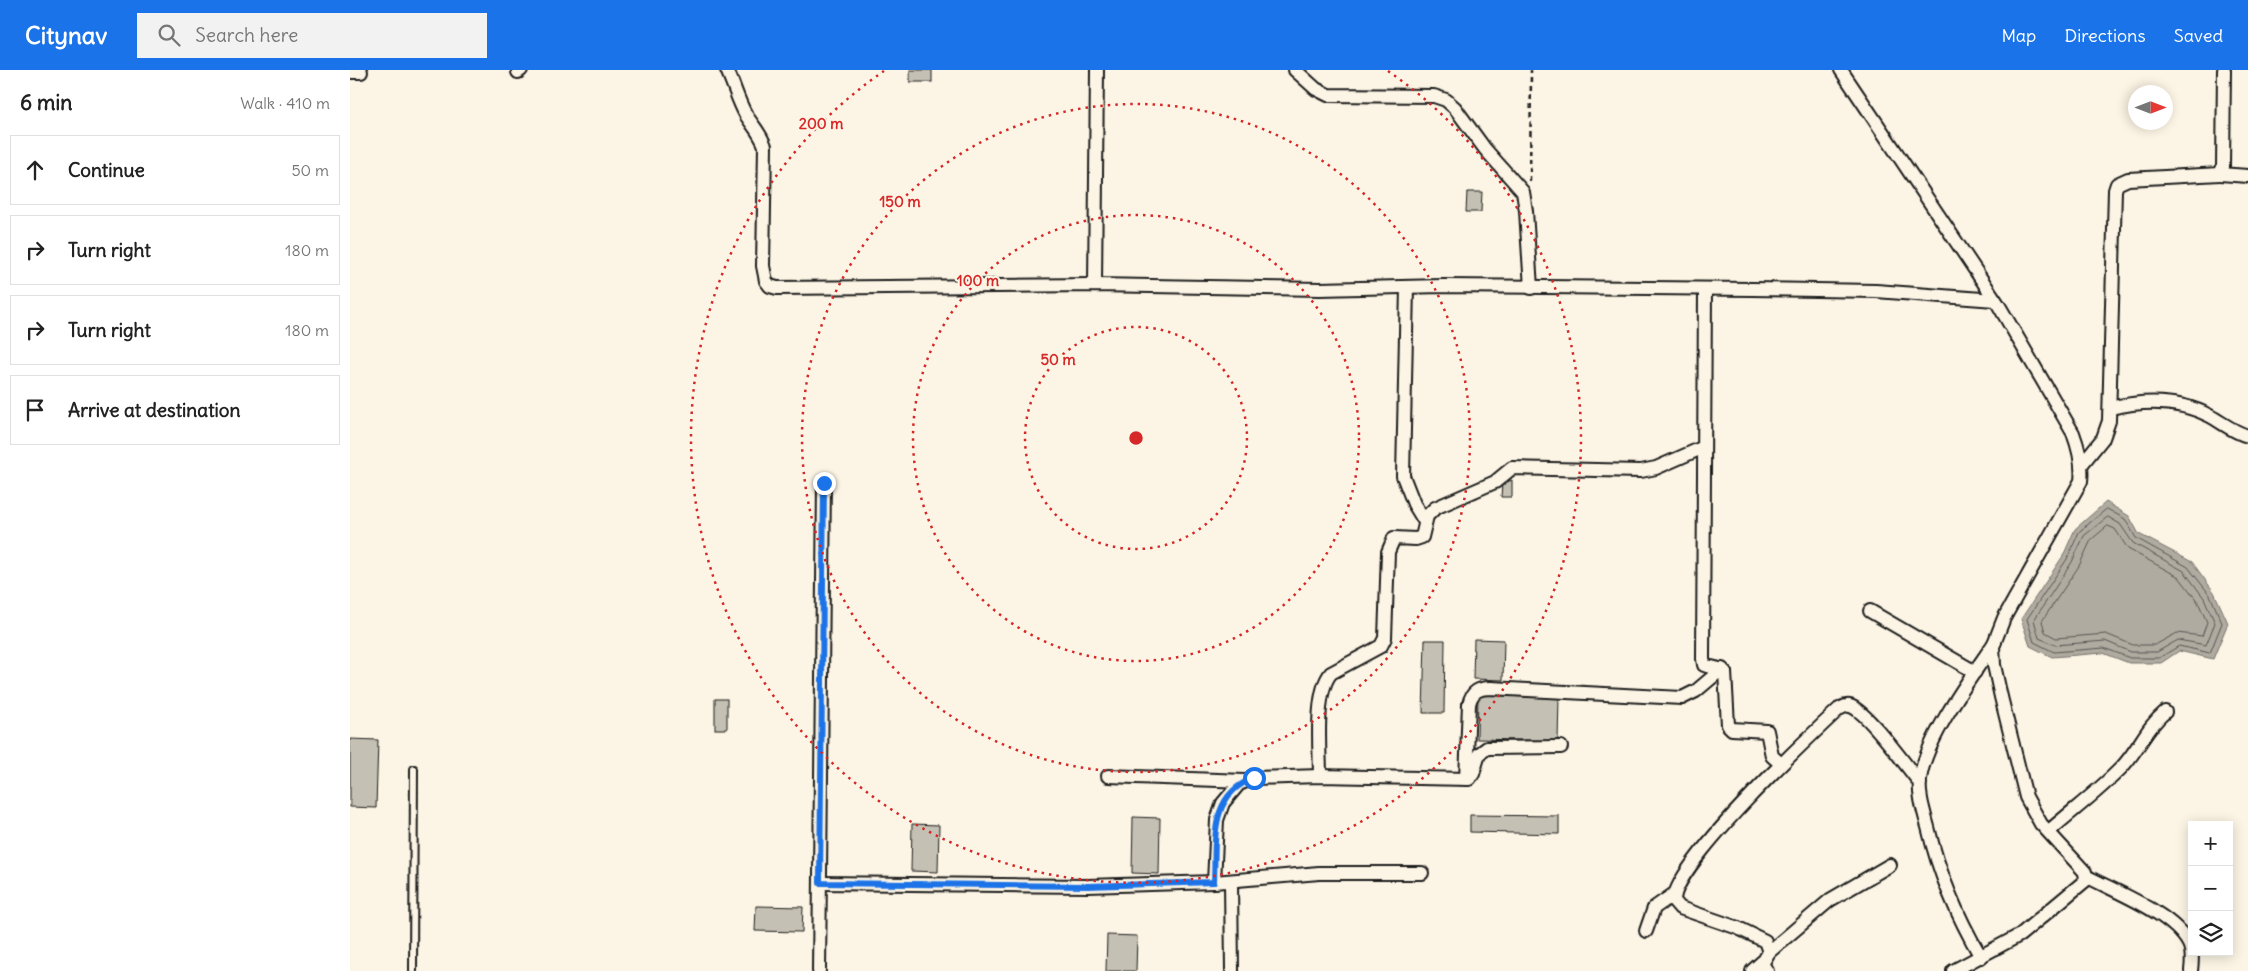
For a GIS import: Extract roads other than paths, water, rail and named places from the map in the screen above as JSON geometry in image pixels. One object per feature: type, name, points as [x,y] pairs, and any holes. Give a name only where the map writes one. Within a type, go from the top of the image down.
[{"type":"street","points":[[727,70],[746,115],[762,136],[765,146],[763,266],[766,281],[770,286],[1095,285],[1320,289],[1406,287],[1705,289],[1876,291],[1995,300]]},
{"type":"street","points":[[1095,285],[1097,70]]},
{"type":"street","points":[[1295,70],[1316,89],[1328,95],[1419,95],[1434,96],[1446,100],[1519,187],[1525,199],[1531,288]]},
{"type":"street","points":[[1841,70],[1995,300],[2059,406],[2073,433],[2082,464],[2081,482],[2008,610],[1998,630],[1995,642],[1994,666],[2026,797],[2033,811],[2086,876],[2149,910],[2177,928],[2190,945],[2191,971]]},
{"type":"street","points":[[2220,174],[2223,167],[2224,70]]},
{"type":"street","points":[[2082,464],[2103,438],[2110,408],[2115,190],[2117,184],[2128,179],[2220,174],[2248,176]]},
{"type":"street","points":[[1406,287],[1403,476],[1414,504],[1425,522]]},
{"type":"street","points":[[1705,289],[1703,659],[1704,665],[1722,669]]},
{"type":"street","points":[[2110,408],[2140,402],[2177,404],[2197,410],[2237,433],[2248,436]]},
{"type":"street","points":[[1320,776],[1321,704],[1325,679],[1337,669],[1381,646],[1385,638],[1388,552],[1394,538],[1416,539],[1422,537],[1427,516],[1435,508],[1495,482],[1512,468],[1642,471],[1656,468],[1704,447]]},
{"type":"street","points":[[819,971],[824,483]]},
{"type":"street","points":[[1870,611],[1975,672]]},
{"type":"street","points":[[1980,957],[1963,927],[1946,890],[1928,827],[1920,783],[1926,758],[1944,722],[1995,642]]},
{"type":"street","points":[[1722,669],[1726,677],[1728,726],[1766,731],[1772,756],[1781,764]]},
{"type":"street","points":[[1466,779],[1468,710],[1472,695],[1478,690],[1491,688],[1682,698],[1696,690],[1722,669]]},
{"type":"street","points":[[1646,931],[1654,908],[1674,894],[1714,837],[1781,764],[1839,709],[1852,706],[1866,717],[1920,783]]},
{"type":"street","points":[[2049,832],[2122,768],[2136,750],[2152,722],[2165,712]]},
{"type":"street","points":[[1214,882],[1217,820],[1223,803],[1230,792],[1245,781],[1254,778],[1320,776],[1466,779],[1473,774],[1479,754],[1487,748],[1561,747]]},
{"type":"street","points":[[1108,776],[1245,781]]},
{"type":"street","points":[[1752,971],[1766,962],[1830,900],[1890,865]]},
{"type":"street","points":[[820,883],[1088,886],[1214,882],[1319,873],[1422,873]]},
{"type":"street","points":[[1952,971],[2020,935],[2082,884],[2086,876]]},
{"type":"street","points":[[1231,881],[1232,971]]},
{"type":"street","points":[[1674,894],[1674,901],[1680,908],[1757,937],[1767,944],[1766,962]]},
{"type":"lane","points":[[413,971],[414,769]]},
{"type":"water","points":[[2106,502],[2129,516],[2139,534],[2192,562],[2214,592],[2228,623],[2213,659],[2179,651],[2161,663],[2129,663],[2103,653],[2052,657],[2030,646],[2021,619],[2063,556],[2075,529]]}]
